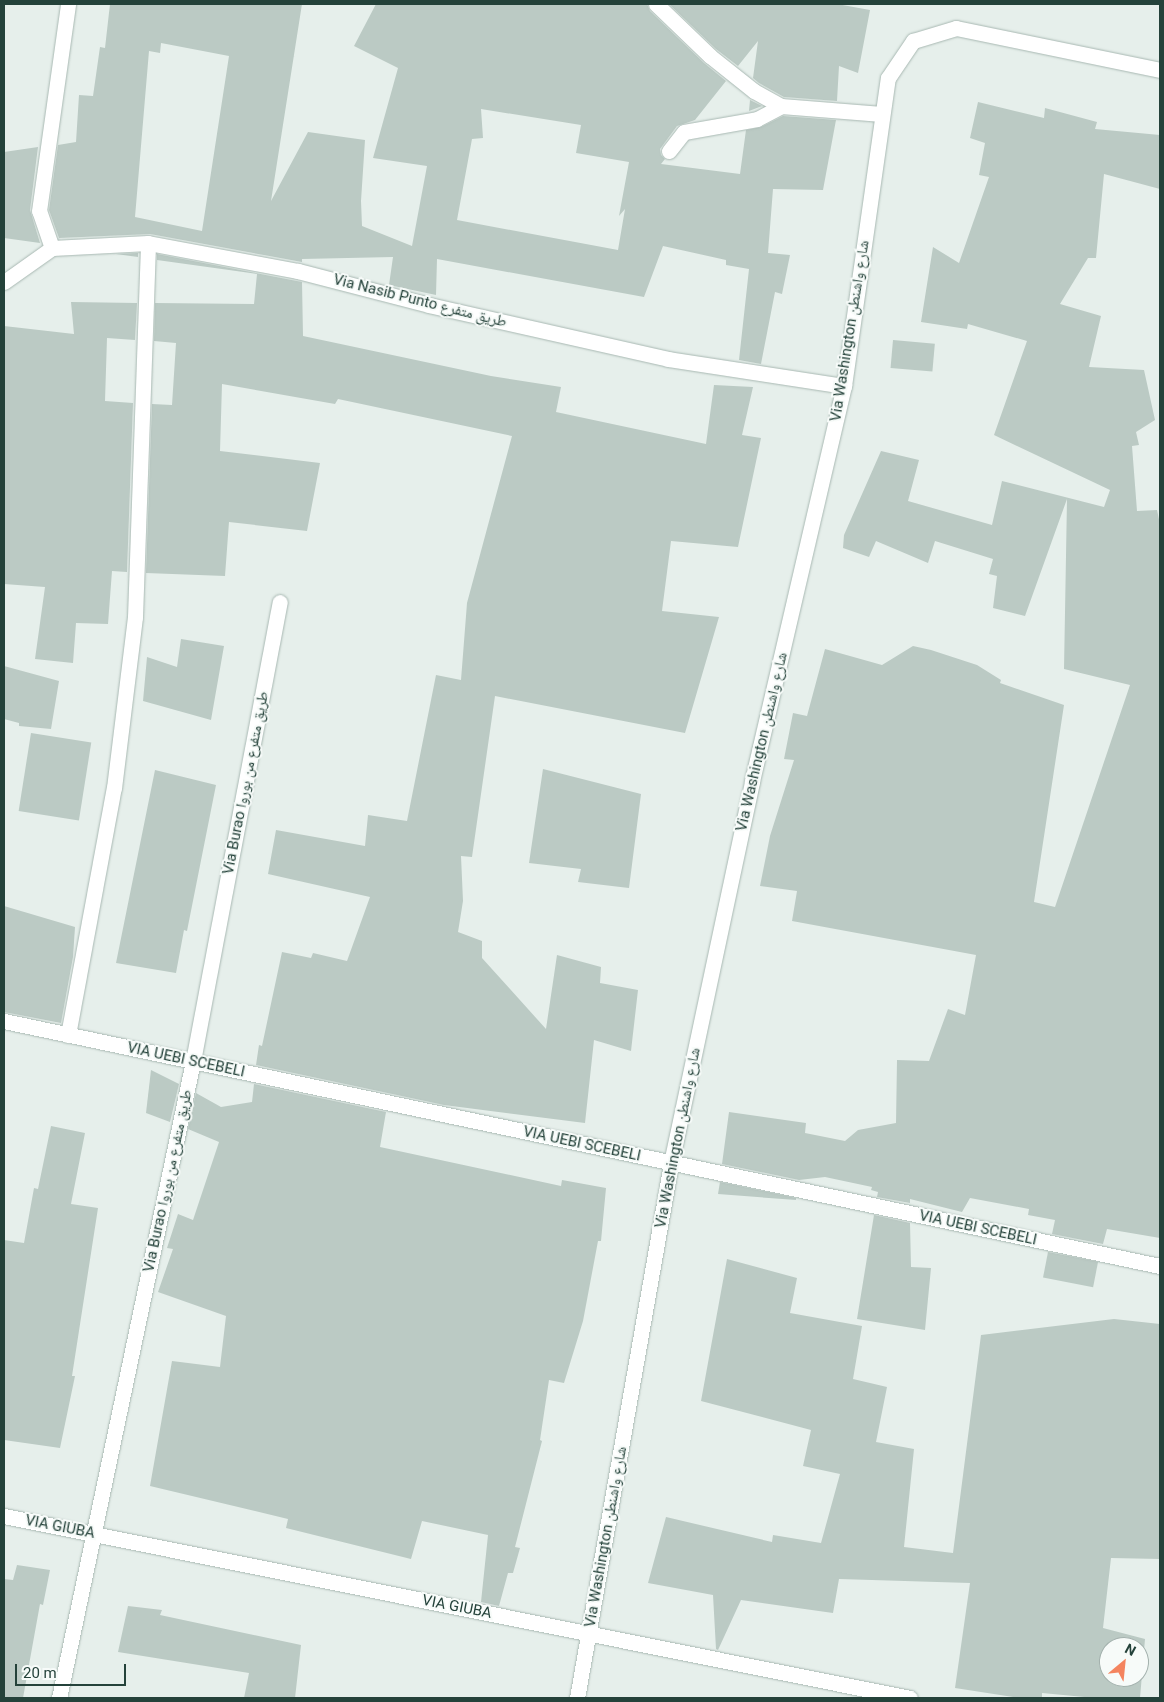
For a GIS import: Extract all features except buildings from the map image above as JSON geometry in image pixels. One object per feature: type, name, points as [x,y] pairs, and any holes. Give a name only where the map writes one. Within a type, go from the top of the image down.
[{"type":"street","points":[[4,282],[52,248],[39,211],[68,4]]},
{"type":"street","points":[[656,4],[710,56],[754,91],[781,106],[882,114]]},
{"type":"street","name":"Via Washington شارع واشنطن","points":[[577,1698],[671,1163],[752,781],[844,386],[888,78],[913,41],[956,28],[1160,70]]},
{"type":"street","points":[[669,151],[684,132],[758,120],[781,106]]},
{"type":"street","points":[[68,1035],[114,788],[135,616],[148,243]]},
{"type":"street","name":"Via Nasib Punto طريق متفرع","points":[[52,248],[148,243],[298,271],[429,305],[668,359],[844,386]]},
{"type":"street","name":"Via Burao طريق متفرع من بوروا","points":[[59,1698],[193,1061],[280,602]]},
{"type":"street","name":"VIA UEBI SCEBELI","points":[[4,1021],[1160,1266]]},
{"type":"street","name":"VIA GIUBA","points":[[4,1516],[910,1698]]}]
